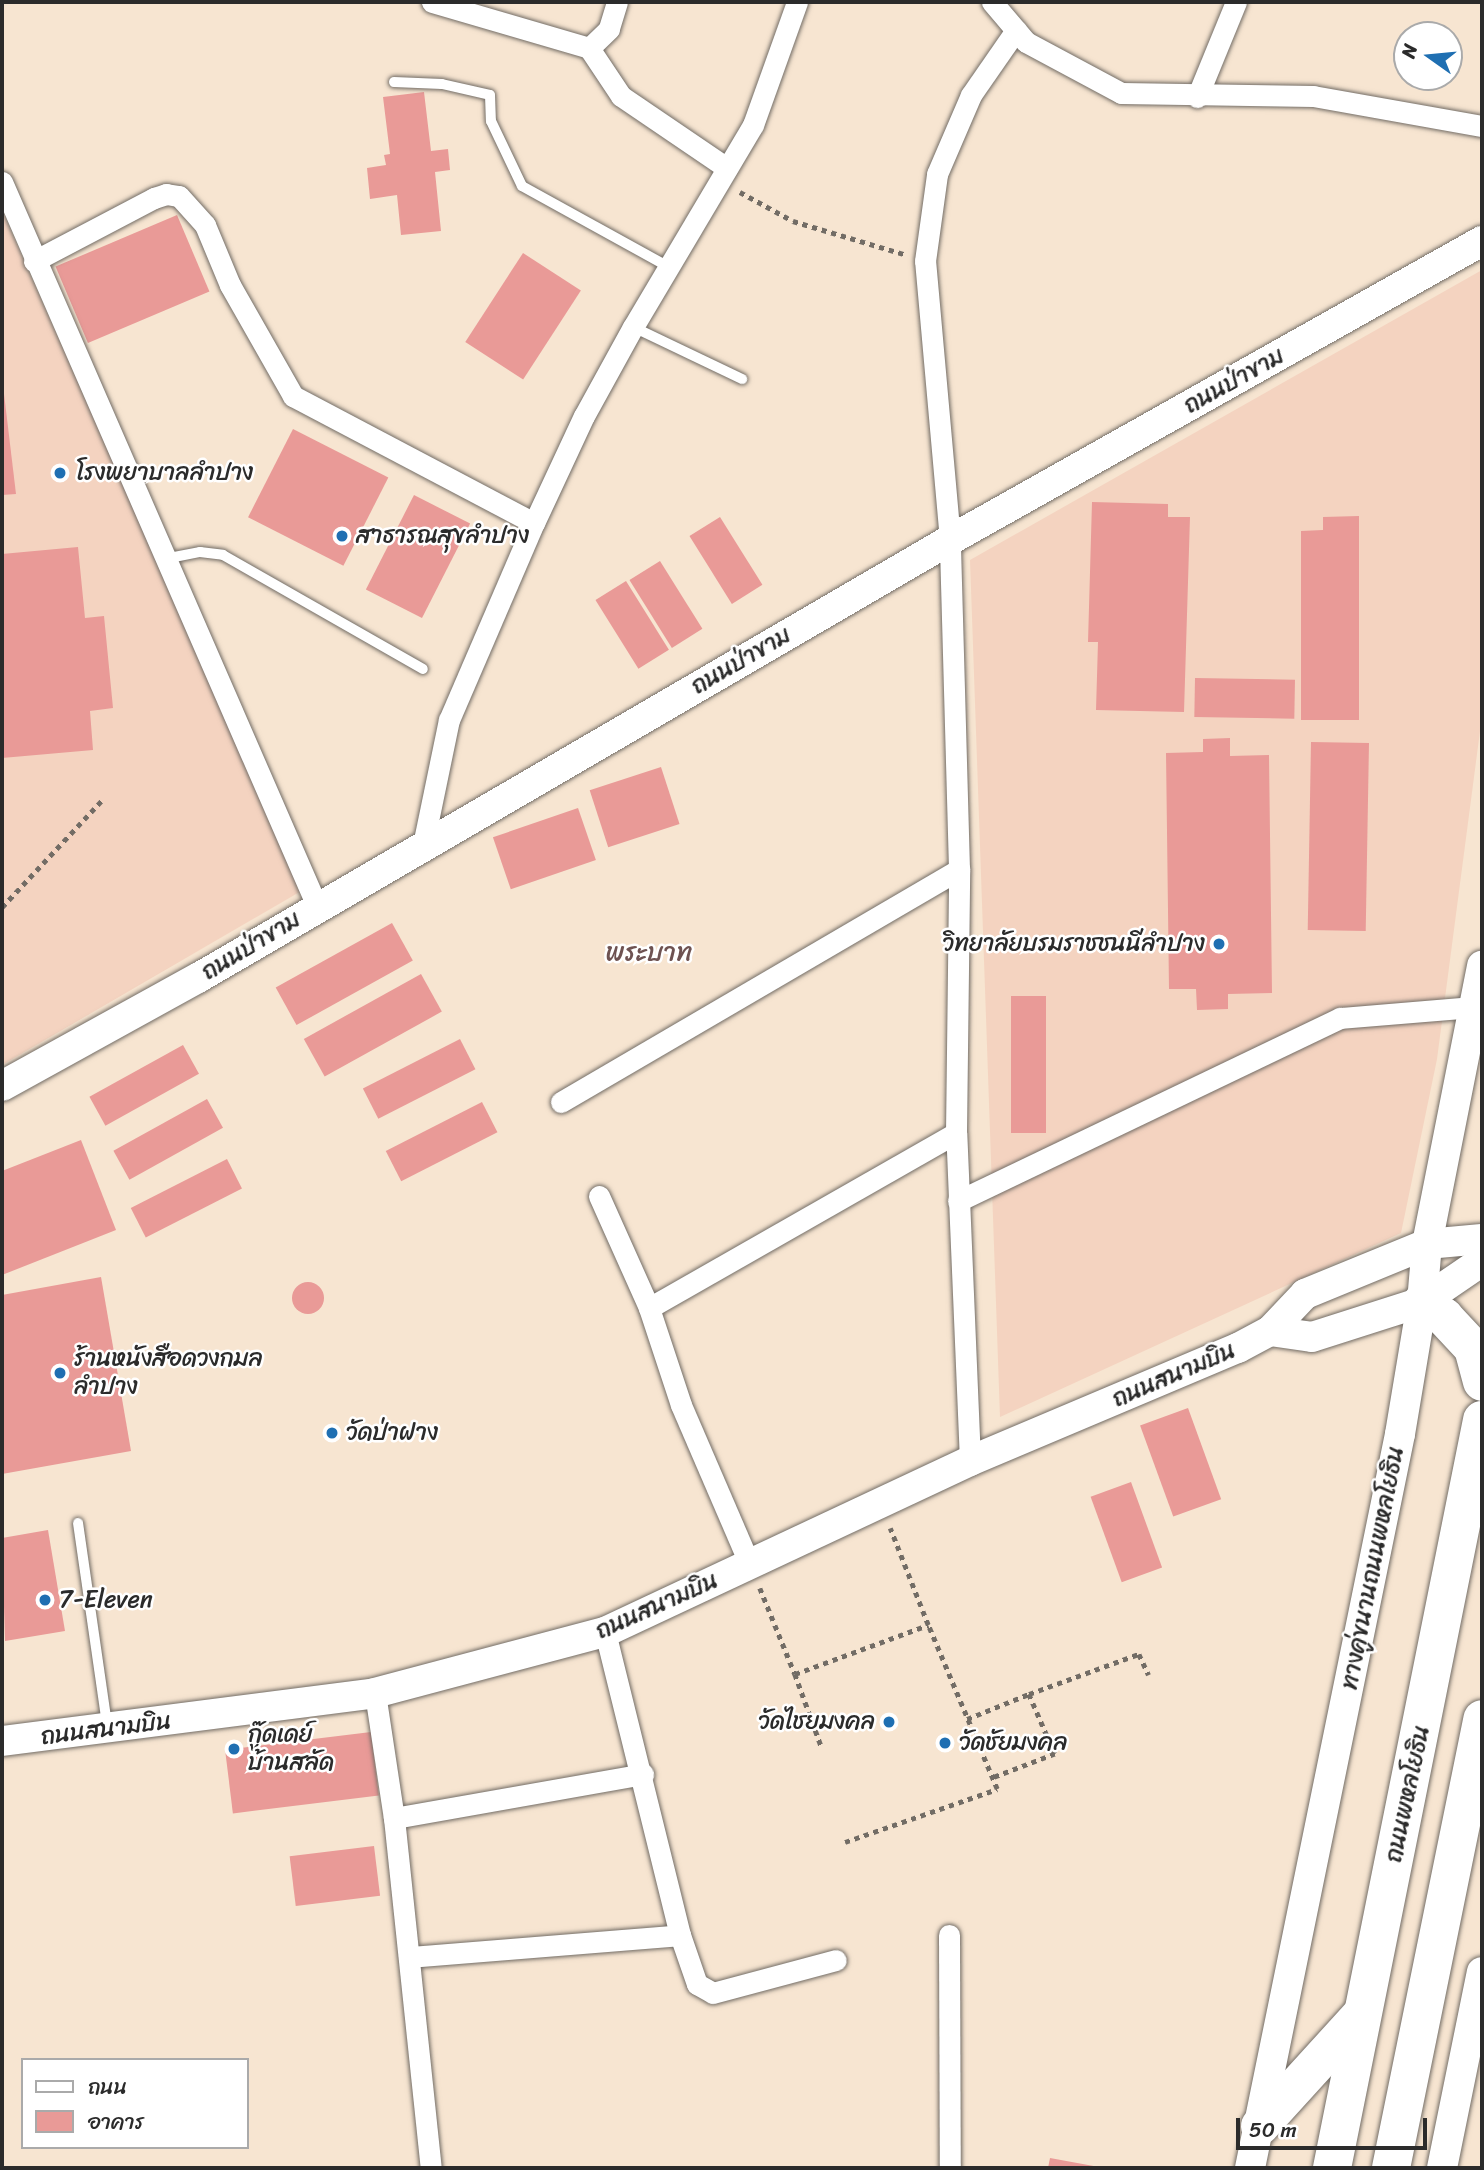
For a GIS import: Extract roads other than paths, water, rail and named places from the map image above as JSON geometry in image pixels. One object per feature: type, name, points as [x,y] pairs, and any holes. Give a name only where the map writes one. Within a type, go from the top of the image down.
[{"type":"highway","points":[[1422,1302],[1444,1317],[1473,1349],[1482,1382]]},
{"type":"highway","name":"ถนนพหลโยธิน","points":[[1332,2168],[1482,1420]]},
{"type":"highway","points":[[1391,2168],[1482,1719]]},
{"type":"highway","points":[[1260,2126],[1364,2012]]},
{"type":"street","points":[[432,2],[589,48],[621,96],[723,174]]},
{"type":"street","points":[[589,48],[608,29],[617,2]]},
{"type":"street","points":[[423,845],[449,720],[534,523],[584,416],[632,327],[723,174],[767,92],[797,2]]},
{"type":"street","points":[[992,2],[1026,42],[1121,93],[1197,97],[1313,96],[1482,126]]},
{"type":"street","points":[[1197,97],[1236,2]]},
{"type":"street","points":[[970,1461],[958,1201],[959,869],[950,540],[925,261],[937,174],[971,94],[1016,30]]},
{"type":"street","points":[[2,182],[34,261],[317,906]]},
{"type":"street","points":[[34,261],[155,198],[166,194],[179,196],[205,225],[230,285],[293,396],[534,523]]},
{"type":"street","name":"ถนนป่าขาม","points":[[2,1086],[950,540],[1482,241]]},
{"type":"street","points":[[561,1102],[959,869]]},
{"type":"street","name":"ทางคู่ขนานถนนพหลโยธิน","points":[[1250,2168],[1422,1302],[1427,1244],[1482,965]]},
{"type":"street","points":[[958,1201],[1340,1018],[1475,1007]]},
{"type":"street","points":[[649,1308],[957,1133]]},
{"type":"street","points":[[599,1196],[649,1308],[681,1405],[750,1565]]},
{"type":"street","name":"ถนนสนามบิน","points":[[2,1741],[108,1730],[376,1692],[605,1632],[970,1461],[1270,1331],[1305,1294],[1427,1244],[1482,1239]]},
{"type":"street","points":[[1270,1331],[1312,1337],[1422,1302],[1482,1261]]},
{"type":"street","points":[[605,1632],[643,1774],[680,1936],[697,1984],[713,1993],[836,1961]]},
{"type":"street","points":[[376,1692],[394,1818],[431,2168]]},
{"type":"street","points":[[394,1818],[643,1774]]},
{"type":"street","points":[[949,1935],[950,2168]]},
{"type":"street","points":[[409,1957],[680,1936]]},
{"type":"street","points":[[1442,2168],[1482,1972]]},
{"type":"lane","points":[[394,82],[442,84],[490,95],[491,121],[517,181],[667,266]]},
{"type":"lane","points":[[632,327],[743,379]]},
{"type":"lane","points":[[164,559],[201,552],[223,555],[423,669]]},
{"type":"lane","points":[[78,1523],[108,1730]]},
{"type":"place","name":"โรงพยาบาลลำปาง","points":[[60,473]]},
{"type":"place","name":"สาธารณสุขลำปาง","points":[[342,536]]},
{"type":"place","name":"วิทยาลัยบรมราชชนนีลำปาง","points":[[1219,944]]},
{"type":"place","name":"ร้านหนังสือดวงกมล ลำปาง","points":[[60,1373]]},
{"type":"place","name":"วัดป่าฝาง","points":[[332,1433]]},
{"type":"place","name":"7-Eleven","points":[[45,1600]]},
{"type":"place","name":"วัดไชยมงคล","points":[[889,1722]]},
{"type":"place","name":"วัดชัยมงคล","points":[[945,1743]]},
{"type":"place","name":"กู๊ดเดย์ บ้านสลัด","points":[[234,1749]]},
{"type":"district","name":"พระบาท","points":[[649,953]]}]
